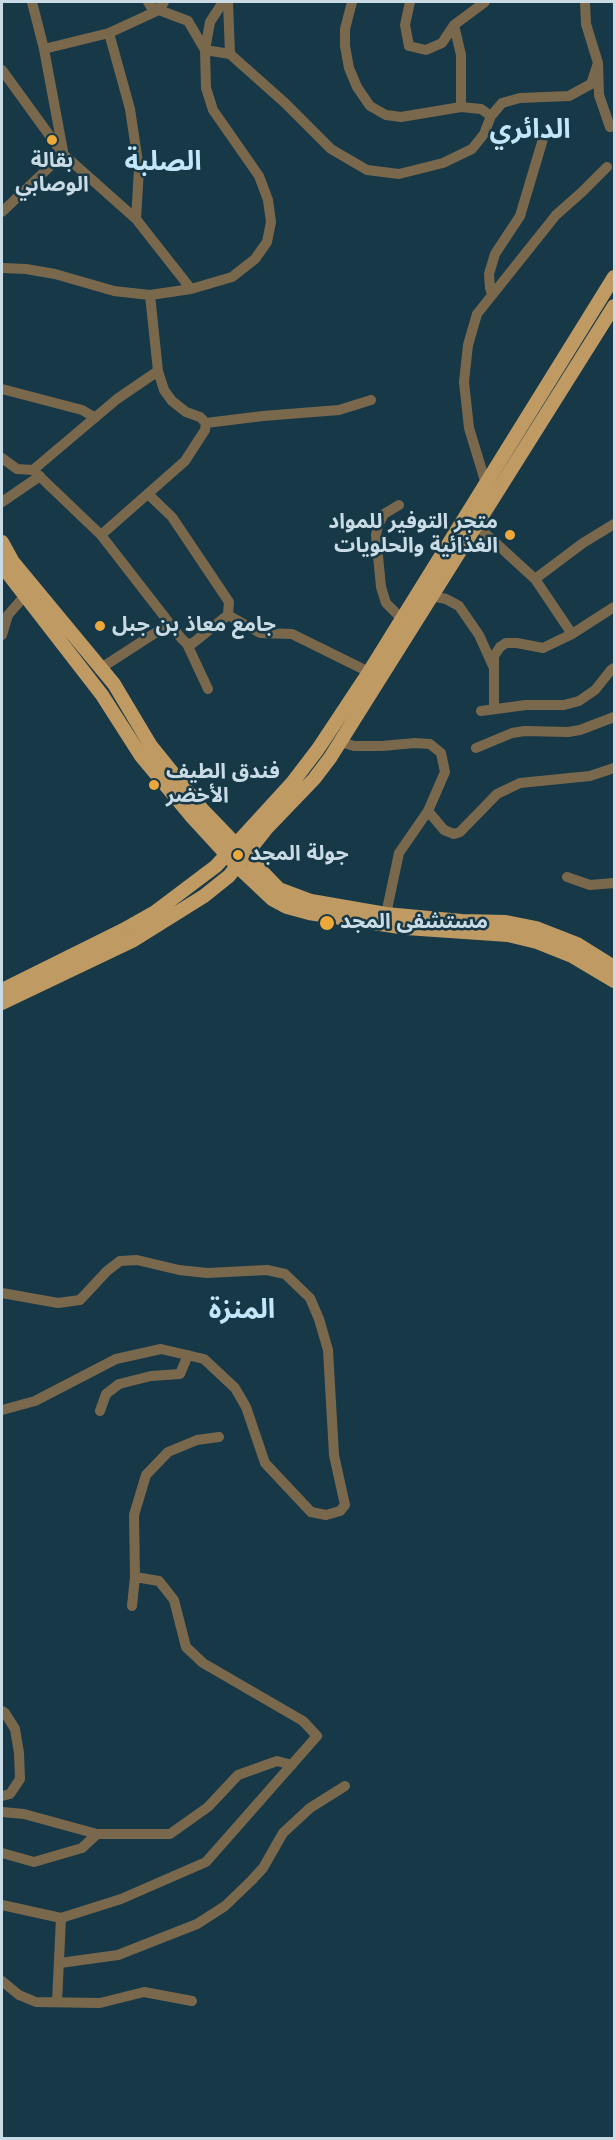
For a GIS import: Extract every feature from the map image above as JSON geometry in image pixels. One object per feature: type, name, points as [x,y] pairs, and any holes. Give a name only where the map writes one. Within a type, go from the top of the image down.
[{"type":"main road","points":[[324,754],[340,742],[476,525],[495,478],[615,277]]},
{"type":"main road","points":[[2,990],[39,978],[132,941],[204,896],[229,876],[237,855],[314,779],[324,754],[369,672],[402,619],[495,478],[613,313]]},
{"type":"main road","points":[[2,542],[28,591],[102,695],[141,756],[192,817],[279,889],[311,901],[386,914],[462,921],[506,922],[536,928],[577,944],[615,966]]},
{"type":"main road","points":[[2,569],[28,591],[101,668],[114,684],[151,746],[272,899],[287,907],[309,913],[406,928],[508,935],[537,942],[572,956],[615,981]]},
{"type":"main road","points":[[2,1003],[39,978]]},
{"type":"street","points":[[32,2],[44,49],[63,154]]},
{"type":"street","points":[[148,2],[152,7],[161,6],[188,21],[205,50]]},
{"type":"street","points":[[2,268],[55,274],[114,291],[150,295],[191,289],[232,277],[255,259],[267,242],[271,222],[268,201],[259,176],[213,110],[206,88],[205,50],[210,22],[223,2]]},
{"type":"street","points":[[228,2],[230,54]]},
{"type":"street","points":[[352,2],[345,29],[345,46],[349,68],[357,87],[370,106],[386,115],[401,117],[461,107],[481,109],[491,116]]},
{"type":"street","points":[[410,2],[405,26],[409,46],[426,50],[442,43],[454,26],[485,2]]},
{"type":"street","points":[[585,2],[586,24],[598,63],[599,94],[610,128]]},
{"type":"street","points":[[44,49],[110,33],[161,6]]},
{"type":"street","points":[[454,26],[461,55],[461,107]]},
{"type":"street","points":[[110,33],[130,109],[140,169],[136,219]]},
{"type":"street","points":[[205,50],[230,54],[285,103],[331,149],[367,170],[399,174],[443,163],[472,149],[484,135],[491,116],[502,103],[520,99],[569,96],[591,84],[598,63]]},
{"type":"street","points":[[2,70],[63,154],[136,219],[191,289]]},
{"type":"street","points":[[492,294],[489,274],[495,254],[520,216],[543,139]]},
{"type":"street","points":[[2,212],[63,154]]},
{"type":"street","points":[[495,478],[469,428],[464,382],[468,345],[477,314],[556,215],[608,167]]},
{"type":"street","points":[[150,295],[158,371],[164,390],[172,401],[206,423]]},
{"type":"street","points":[[2,502],[37,473],[94,417],[158,371]]},
{"type":"street","points":[[2,389],[82,410],[94,417]]},
{"type":"street","points":[[206,423],[339,410],[371,400]]},
{"type":"street","points":[[101,535],[185,461],[205,430],[206,423]]},
{"type":"street","points":[[2,458],[17,469],[37,473],[101,535],[187,644],[208,689]]},
{"type":"street","points":[[148,494],[172,517],[229,602],[228,615],[193,644],[187,644]]},
{"type":"street","points":[[399,505],[384,514],[376,535],[381,587],[386,603],[402,619]]},
{"type":"street","points":[[535,579],[583,543],[615,524]]},
{"type":"street","points":[[476,525],[535,579],[572,634]]},
{"type":"street","points":[[2,636],[8,615],[28,591]]},
{"type":"street","points":[[431,596],[446,599],[459,606],[479,635],[495,670]]},
{"type":"street","points":[[494,709],[494,656],[500,647],[506,643],[543,648],[572,634],[615,607]]},
{"type":"street","points":[[228,615],[260,633],[292,634],[369,672]]},
{"type":"street","points":[[101,668],[170,624]]},
{"type":"street","points":[[481,711],[526,705],[564,705],[579,701],[595,690],[615,668]]},
{"type":"street","points":[[476,748],[512,733],[568,732],[615,717]]},
{"type":"street","points":[[340,742],[354,746],[430,744],[441,753],[445,772],[428,811],[399,852],[386,914]]},
{"type":"street","points":[[428,811],[444,830],[454,834],[460,832],[497,794],[520,783],[590,776],[615,768]]},
{"type":"street","points":[[567,877],[590,885],[615,883]]},
{"type":"street","points":[[2,1293],[58,1303],[80,1300],[106,1271],[120,1261],[137,1260],[179,1270],[207,1273],[267,1270],[285,1274],[310,1298],[328,1350],[334,1455],[345,1505],[340,1511],[326,1515],[310,1512],[265,1463],[246,1407],[235,1388],[204,1359],[161,1349],[116,1359],[35,1401],[2,1410]]},
{"type":"street","points":[[100,1411],[106,1394],[119,1384],[151,1376],[180,1374],[188,1355]]},
{"type":"street","points":[[132,1606],[135,1577],[134,1515],[146,1475],[168,1452],[197,1440],[219,1437]]},
{"type":"street","points":[[2,1905],[61,1918],[121,1899],[206,1862],[317,1736],[303,1721],[202,1663],[186,1647],[174,1600],[159,1581],[135,1577]]},
{"type":"street","points":[[2,1710],[15,1729],[20,1779],[10,1794],[2,1796]]},
{"type":"street","points":[[2,1812],[24,1814],[97,1834],[170,1834],[208,1807],[238,1775],[277,1761],[292,1765]]},
{"type":"street","points":[[60,1963],[118,1954],[196,1924],[225,1906],[263,1868],[282,1833],[310,1808],[345,1786]]},
{"type":"street","points":[[2,1853],[34,1862],[82,1848],[97,1834]]},
{"type":"street","points":[[57,2002],[61,1918]]},
{"type":"street","points":[[2,1981],[19,1995],[36,2002],[100,2003],[144,1992],[192,2001]]},
{"type":"place","name":"بقالة الوصابي","points":[[52,140]]},
{"type":"place","name":"متجر التوفير للمواد الغذائية والحلويات","points":[[510,535]]},
{"type":"place","name":"جامع معاذ بن جبل","points":[[100,626]]},
{"type":"place","name":"فندق الطيف الأخضر","points":[[154,785]]},
{"type":"place","name":"جولة المجد","points":[[238,855]]},
{"type":"place","name":"مستشفى المجد","points":[[327,923]]},
{"type":"district","name":"الدائري","points":[[530,131]]},
{"type":"district","name":"الصلبة","points":[[163,163]]},
{"type":"district","name":"المنزة","points":[[242,1311]]}]
